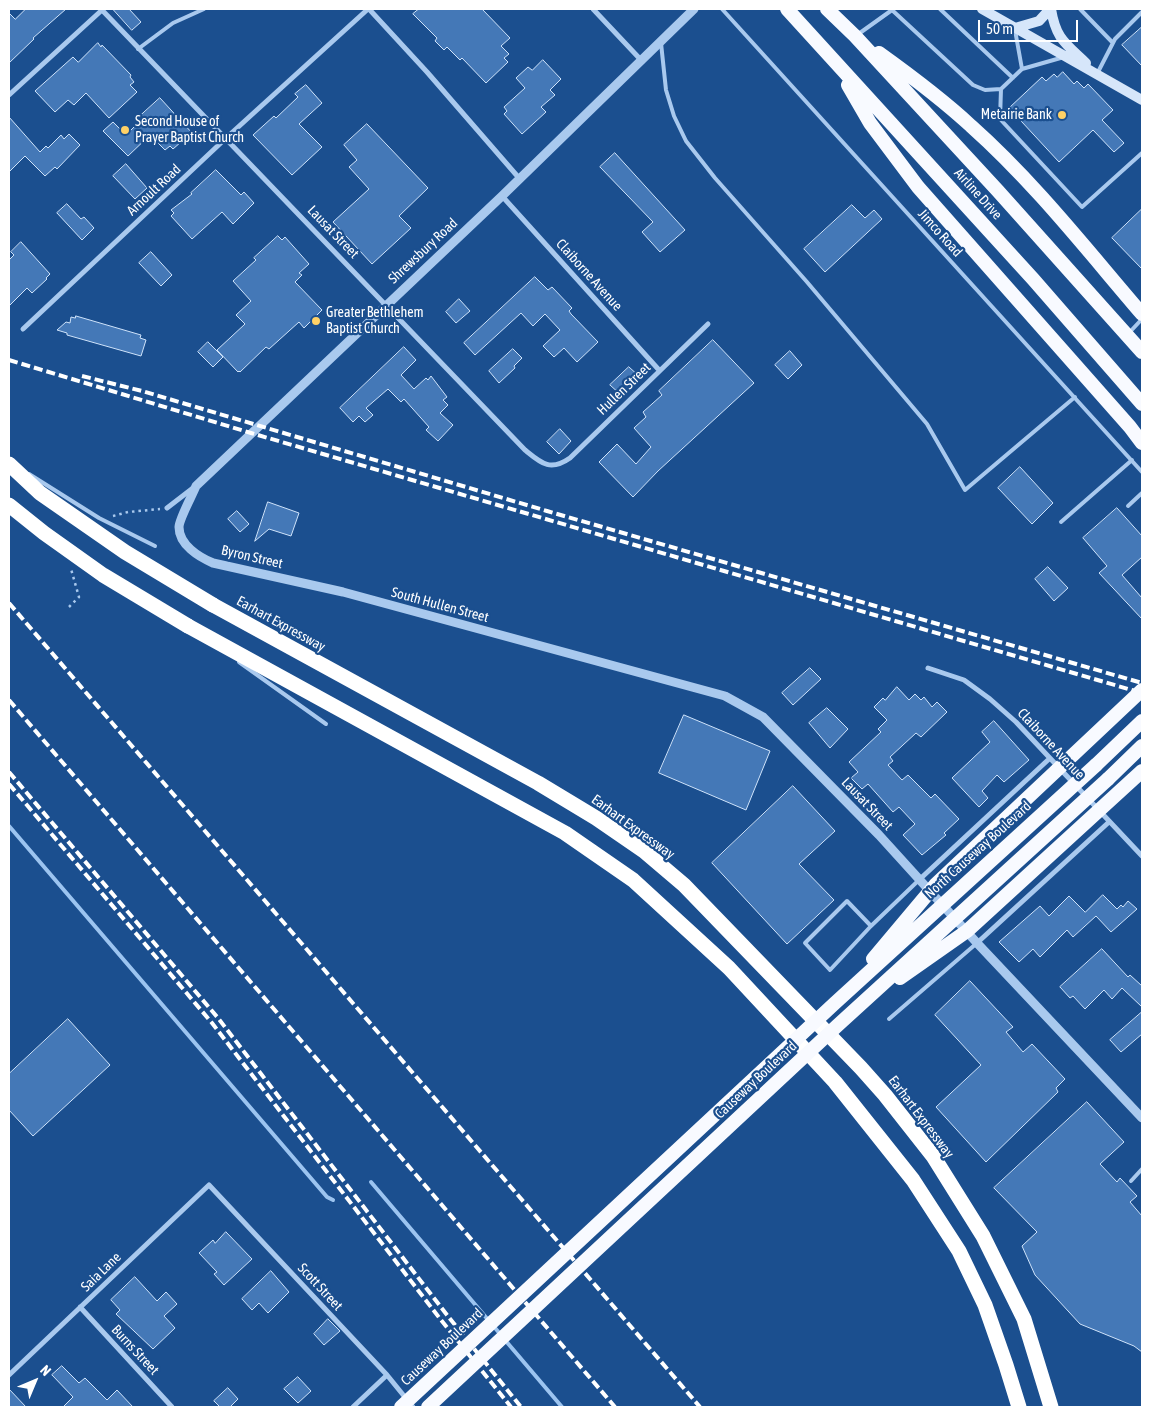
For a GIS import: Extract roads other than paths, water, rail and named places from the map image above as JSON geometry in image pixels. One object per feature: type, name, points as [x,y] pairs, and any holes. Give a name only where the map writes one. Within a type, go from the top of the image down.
[{"type":"highway","name":"Airline Drive","points":[[787,9],[1033,279],[1142,404]]},
{"type":"highway","name":"Airline Drive","points":[[827,9],[855,36],[992,184],[1128,334],[1142,352]]},
{"type":"highway","points":[[855,36],[932,92],[973,127],[1030,185],[1142,314]]},
{"type":"highway","points":[[832,59],[870,122],[918,187],[1130,427],[1142,443]]},
{"type":"highway","name":"Earhart Expressway","points":[[9,463],[40,493],[125,552],[213,605],[538,783],[596,818],[644,851],[684,885],[867,1075],[885,1095],[932,1156],[983,1236],[1024,1318],[1051,1407]]},
{"type":"highway","points":[[9,505],[44,533],[103,575],[188,626],[565,833],[633,880],[723,962],[835,1082],[913,1180],[960,1251],[985,1305],[1019,1407]]},
{"type":"highway","points":[[835,1003],[936,884],[1142,690]]},
{"type":"highway","name":"North Causeway Boulevard","points":[[835,1003],[1142,721]]},
{"type":"highway","name":"Causeway Boulevard","points":[[428,1407],[1142,746]]},
{"type":"highway","points":[[838,1026],[893,983],[967,931],[1142,771]]},
{"type":"highway","name":"Causeway Boulevard","points":[[401,1407],[835,1003]]},
{"type":"main road","points":[[982,9],[1142,100]]},
{"type":"main road","points":[[1015,28],[1039,21],[1050,9]]},
{"type":"main road","points":[[1050,9],[1053,24],[1059,37],[1097,74]]},
{"type":"street","name":"Lausat Street","points":[[102,9],[138,49],[525,450],[540,462],[553,466]]},
{"type":"street","points":[[9,95],[102,9]]},
{"type":"street","name":"Arnoult Road","points":[[23,329],[225,139],[369,9]]},
{"type":"street","points":[[369,9],[427,72],[518,178]]},
{"type":"street","points":[[593,9],[640,60]]},
{"type":"street","name":"Shrewsbury Road","points":[[167,508],[196,486],[502,196],[518,178],[694,9]]},
{"type":"street","name":"Claiborne Avenue","points":[[502,196],[659,370]]},
{"type":"street","name":"Hullen Street","points":[[553,466],[562,464],[570,458],[708,324]]},
{"type":"street","name":"Byron Street","points":[[196,486],[179,526],[182,538],[201,558],[213,563],[379,602]]},
{"type":"street","name":"South Hullen Street","points":[[379,602],[494,634]]},
{"type":"street","name":"Lausat Street","points":[[494,634],[725,696],[763,717],[920,879],[977,943],[1142,1118]]},
{"type":"street","name":"Claiborne Avenue","points":[[928,668],[964,680],[984,694],[1016,722],[1142,856]]},
{"type":"street","points":[[920,879],[1049,759]]},
{"type":"street","points":[[977,943],[1109,822]]},
{"type":"street","name":"Saia Lane","points":[[9,1375],[208,1186]]},
{"type":"street","name":"Scott Street","points":[[208,1186],[387,1375],[413,1407]]},
{"type":"street","name":"Burns Street","points":[[80,1307],[172,1407]]},
{"type":"street","name":"Causeway Boulevard","points":[[353,1407],[387,1375]]},
{"type":"lane","points":[[138,49],[173,23],[204,9]]},
{"type":"lane","name":"Jimco Road","points":[[722,9],[1142,472]]},
{"type":"lane","points":[[940,9],[1013,78]]},
{"type":"lane","points":[[1080,9],[1113,43]]},
{"type":"lane","points":[[855,36],[893,10],[973,85],[985,90],[1001,89],[1022,70],[1066,57]]},
{"type":"lane","points":[[1097,74],[1115,39],[1142,12]]},
{"type":"lane","points":[[1015,28],[1022,70]]},
{"type":"lane","points":[[660,41],[666,90],[674,116],[686,141],[715,178],[807,282],[927,424],[965,490],[1075,397]]},
{"type":"lane","points":[[1001,89],[1000,119],[1082,207],[1142,153]]},
{"type":"lane","points":[[1128,334],[1142,319]]},
{"type":"lane","points":[[1061,522],[1132,460]]},
{"type":"lane","points":[[9,463],[99,518],[155,546]]},
{"type":"lane","points":[[1128,506],[1142,493]]},
{"type":"lane","points":[[188,626],[228,654]]},
{"type":"lane","points":[[237,660],[326,724]]},
{"type":"lane","points":[[872,926],[847,901],[805,943],[830,970],[920,879]]},
{"type":"lane","points":[[890,1019],[977,943]]},
{"type":"lane","points":[[1130,1181],[1142,1169]]},
{"type":"waterway","points":[[9,826],[327,1197],[333,1200]]},
{"type":"waterway","points":[[371,1182],[501,1335]]},
{"type":"waterway","points":[[505,1340],[562,1407]]},
{"type":"railway","points":[[9,360],[251,433],[1142,693]]},
{"type":"railway","points":[[82,376],[142,391],[547,511],[1142,683]]},
{"type":"railway","points":[[9,603],[700,1407]]},
{"type":"railway","points":[[9,700],[615,1407]]},
{"type":"railway","points":[[9,772],[218,1018],[447,1315],[521,1407]]},
{"type":"railway","points":[[9,784],[212,1023],[441,1320],[511,1407]]},
{"type":"place","name":"Metairie Bank","points":[[1062,115]]},
{"type":"place","name":"Second House of Prayer Baptist Church","points":[[125,130]]},
{"type":"place","name":"Greater Bethlehem Baptist Church","points":[[316,321]]}]
